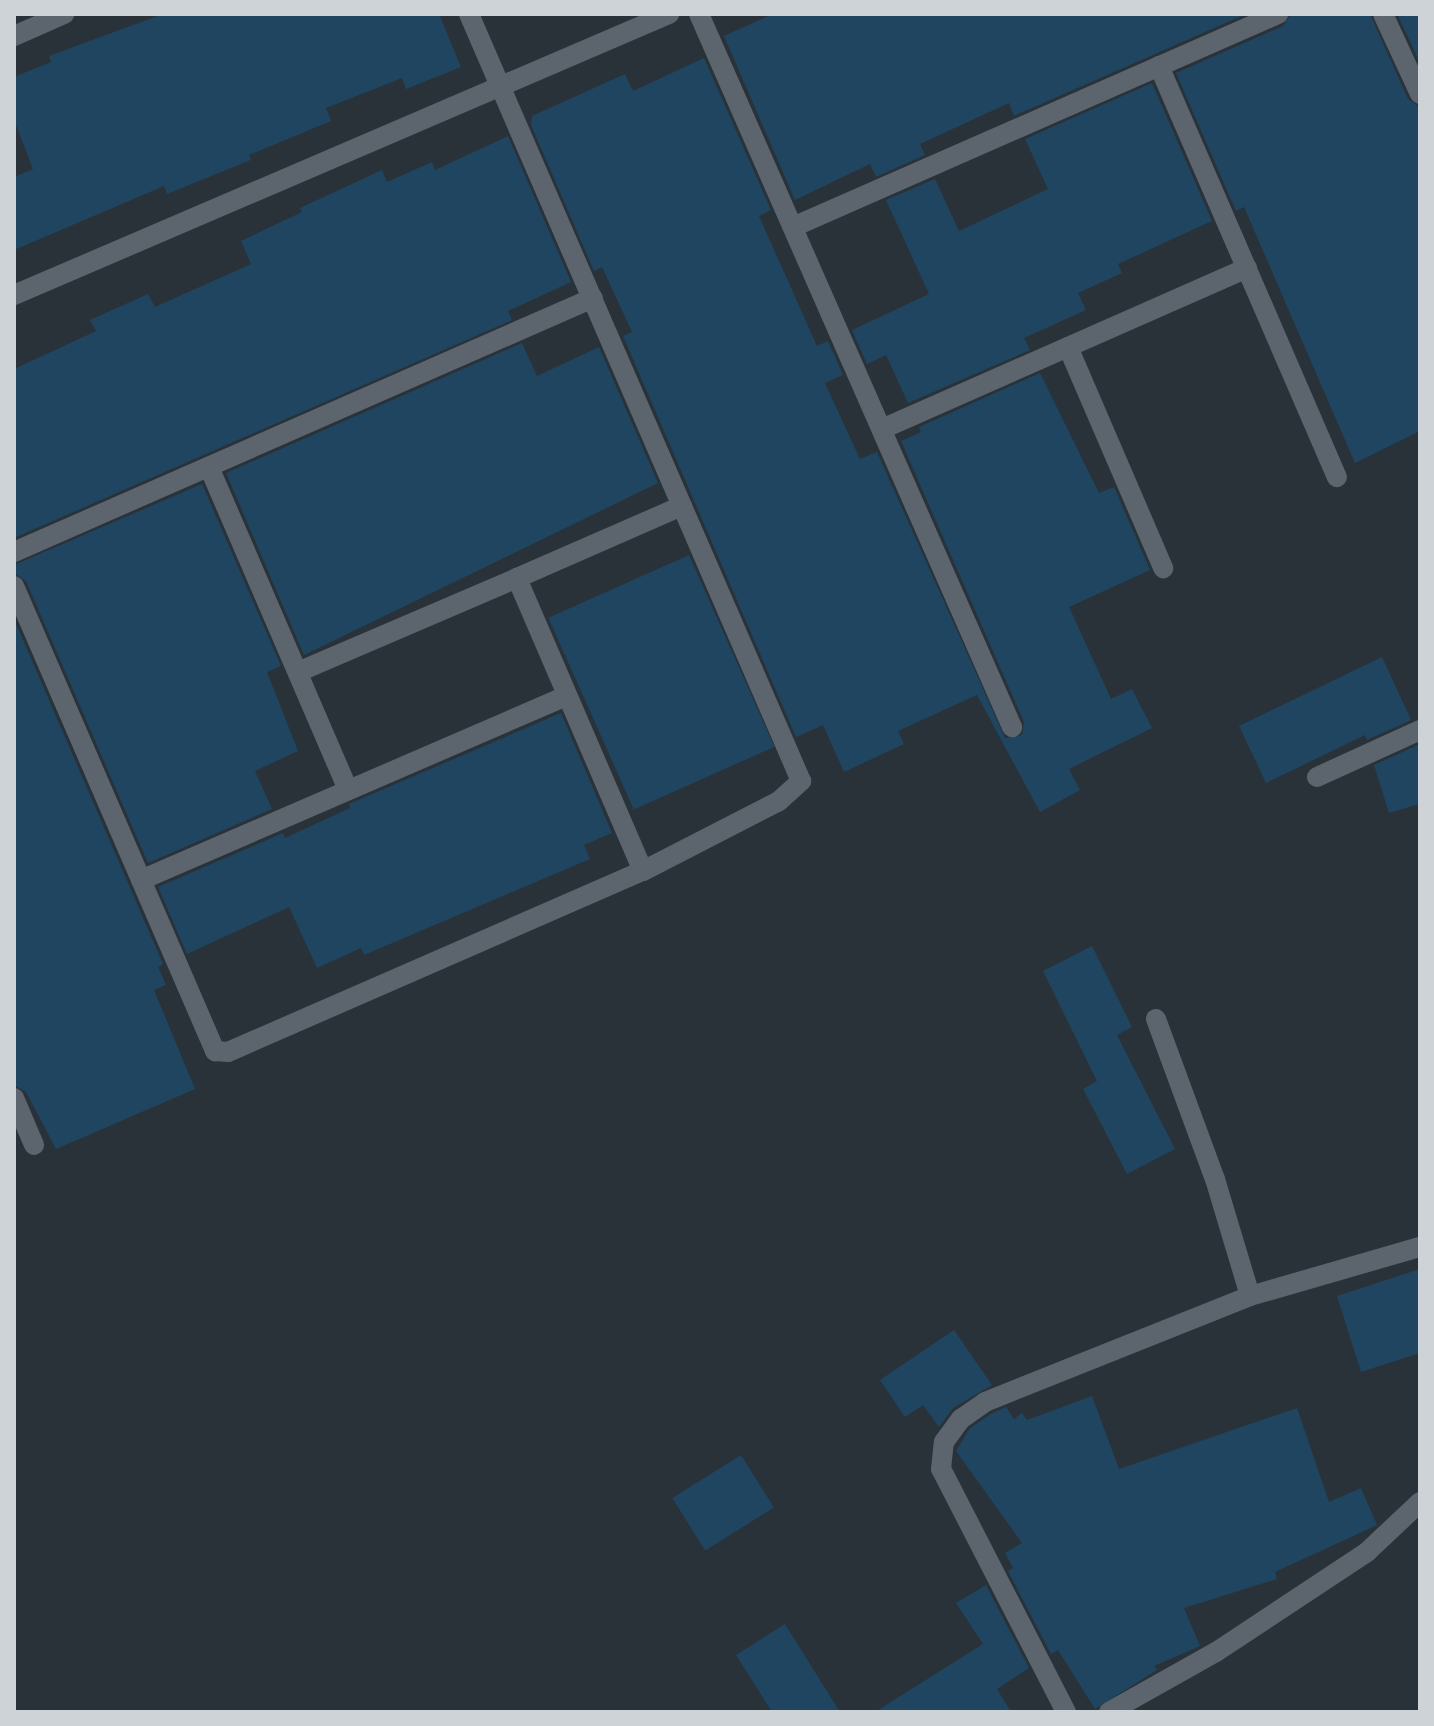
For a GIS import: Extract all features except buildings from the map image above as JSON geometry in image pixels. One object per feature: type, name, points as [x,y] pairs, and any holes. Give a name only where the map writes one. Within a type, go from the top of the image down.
[{"type":"street","points":[[14,36],[64,14]]},
{"type":"street","points":[[14,586],[215,1051],[228,1052],[643,871],[779,801],[801,781],[469,14]]},
{"type":"street","points":[[14,295],[669,14]]},
{"type":"street","points":[[699,14],[1012,727]]},
{"type":"street","points":[[793,227],[1278,14]]},
{"type":"street","points":[[1383,14],[1420,94]]},
{"type":"street","points":[[1159,66],[1337,477]]},
{"type":"street","points":[[882,429],[1247,268]]},
{"type":"street","points":[[14,552],[593,298]]},
{"type":"street","points":[[1068,347],[1163,568]]},
{"type":"street","points":[[209,467],[348,789]]},
{"type":"street","points":[[298,672],[682,506]]},
{"type":"street","points":[[517,578],[643,871]]},
{"type":"street","points":[[141,880],[567,696]]},
{"type":"street","points":[[1317,777],[1420,730]]},
{"type":"street","points":[[1156,1019],[1215,1179],[1250,1296]]},
{"type":"street","points":[[14,1098],[34,1145]]},
{"type":"street","points":[[1066,1712],[941,1469],[944,1442],[961,1419],[985,1402],[1250,1296],[1420,1247]]},
{"type":"street","points":[[1109,1712],[1216,1652],[1367,1552],[1420,1502]]}]
